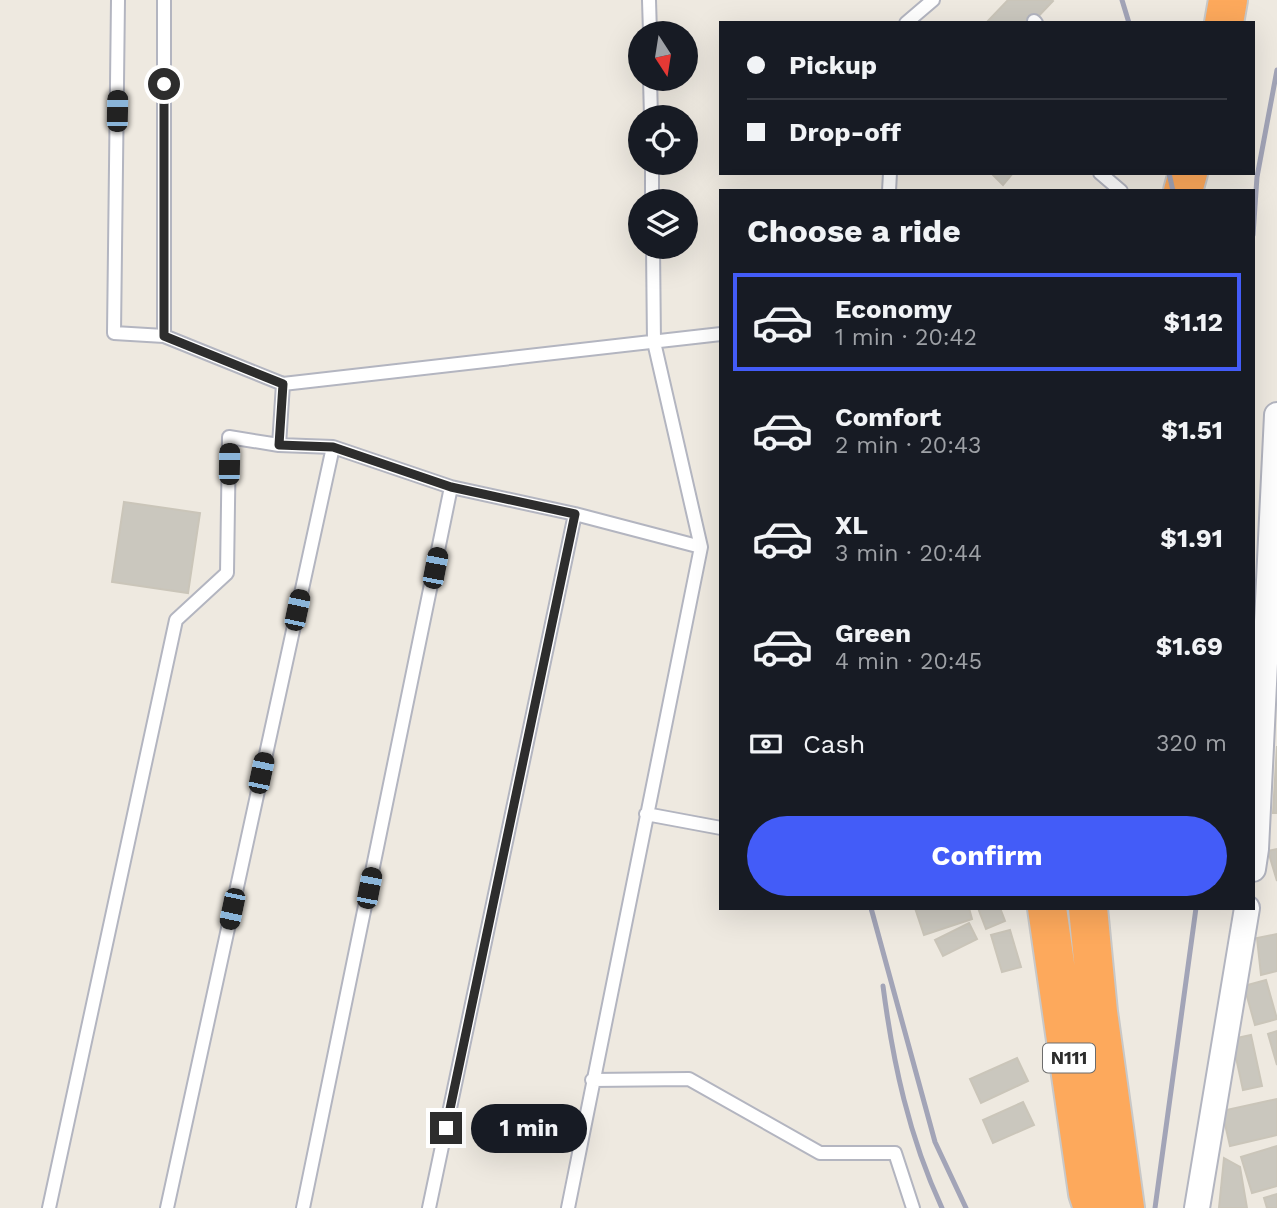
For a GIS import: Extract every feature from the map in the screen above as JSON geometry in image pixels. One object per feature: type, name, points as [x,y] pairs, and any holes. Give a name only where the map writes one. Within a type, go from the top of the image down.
[{"type":"highway","points":[[1224,21],[1228,0]]},
{"type":"highway","name":"N111","points":[[1047,910],[1088,1193],[1093,1208]]},
{"type":"highway","name":"N111","points":[[1088,910],[1098,1012],[1125,1208]]},
{"type":"street","points":[[1262,853],[1277,415]]},
{"type":"street","points":[[1197,1208],[1247,910]]},
{"type":"lane","points":[[118,0],[114,333],[164,336],[283,384],[719,334]]},
{"type":"lane","points":[[164,0],[164,336]]},
{"type":"lane","points":[[649,0],[650,21]]},
{"type":"lane","points":[[914,20],[933,0]]},
{"type":"lane","points":[[1102,175],[1119,189]]},
{"type":"lane","points":[[568,1208],[701,547],[654,342],[653,259]]},
{"type":"lane","points":[[279,445],[283,384]]},
{"type":"lane","points":[[49,1208],[176,620],[227,573],[229,437],[279,445],[333,447],[451,487],[575,514],[701,547]]},
{"type":"lane","points":[[167,1208],[333,447]]},
{"type":"lane","points":[[303,1208],[451,487]]},
{"type":"lane","points":[[429,1208],[575,514]]},
{"type":"lane","points":[[646,814],[719,828]]},
{"type":"lane","points":[[592,1080],[689,1079],[820,1153],[895,1153],[913,1208]]},
{"type":"building","points":[[1008,0],[1053,1],[1034,21],[988,21]]},
{"type":"building","points":[[993,175],[1011,175],[1003,185]]},
{"type":"building","points":[[124,502],[200,513],[188,593],[112,582]]},
{"type":"building","points":[[1277,746],[1277,813],[1273,813]]},
{"type":"building","points":[[1277,849],[1277,881],[1268,851]]},
{"type":"building","points":[[916,910],[970,910],[972,919],[924,935]]},
{"type":"building","points":[[979,910],[1001,910],[1005,921],[986,929]]},
{"type":"building","points":[[969,923],[977,939],[943,956],[935,940]]},
{"type":"building","points":[[1010,930],[1021,967],[1002,972],[991,935]]},
{"type":"building","points":[[1277,934],[1277,971],[1261,975],[1257,938]]},
{"type":"building","points":[[1266,980],[1277,1019],[1255,1025],[1244,986]]},
{"type":"building","points":[[1277,1031],[1277,1065],[1268,1034]]},
{"type":"building","points":[[1251,1035],[1262,1086],[1243,1090],[1232,1039]]},
{"type":"building","points":[[1017,1058],[1028,1081],[981,1103],[970,1079]]},
{"type":"building","points":[[1277,1099],[1277,1135],[1230,1146],[1222,1111]]},
{"type":"building","points":[[1023,1102],[1034,1125],[993,1143],[983,1120]]},
{"type":"building","points":[[1277,1146],[1277,1186],[1252,1193],[1241,1157]]},
{"type":"building","points":[[1224,1158],[1240,1167],[1247,1208],[1219,1208]]},
{"type":"building","points":[[1277,1194],[1277,1208],[1267,1208],[1264,1198]]},
{"type":"railway","points":[[1122,0],[1128,21]]},
{"type":"railway","points":[[1255,206],[1257,177],[1277,70]]},
{"type":"railway","points":[[1169,175],[1173,189]]},
{"type":"railway","points":[[872,910],[935,1142],[966,1208]]},
{"type":"railway","points":[[1155,1208],[1196,910]]},
{"type":"railway","points":[[883,986],[892,1043],[911,1127],[942,1208]]},
{"type":"route","points":[[164,84],[164,336],[283,384],[279,445],[333,447],[451,487],[575,514],[446,1128]]}]
